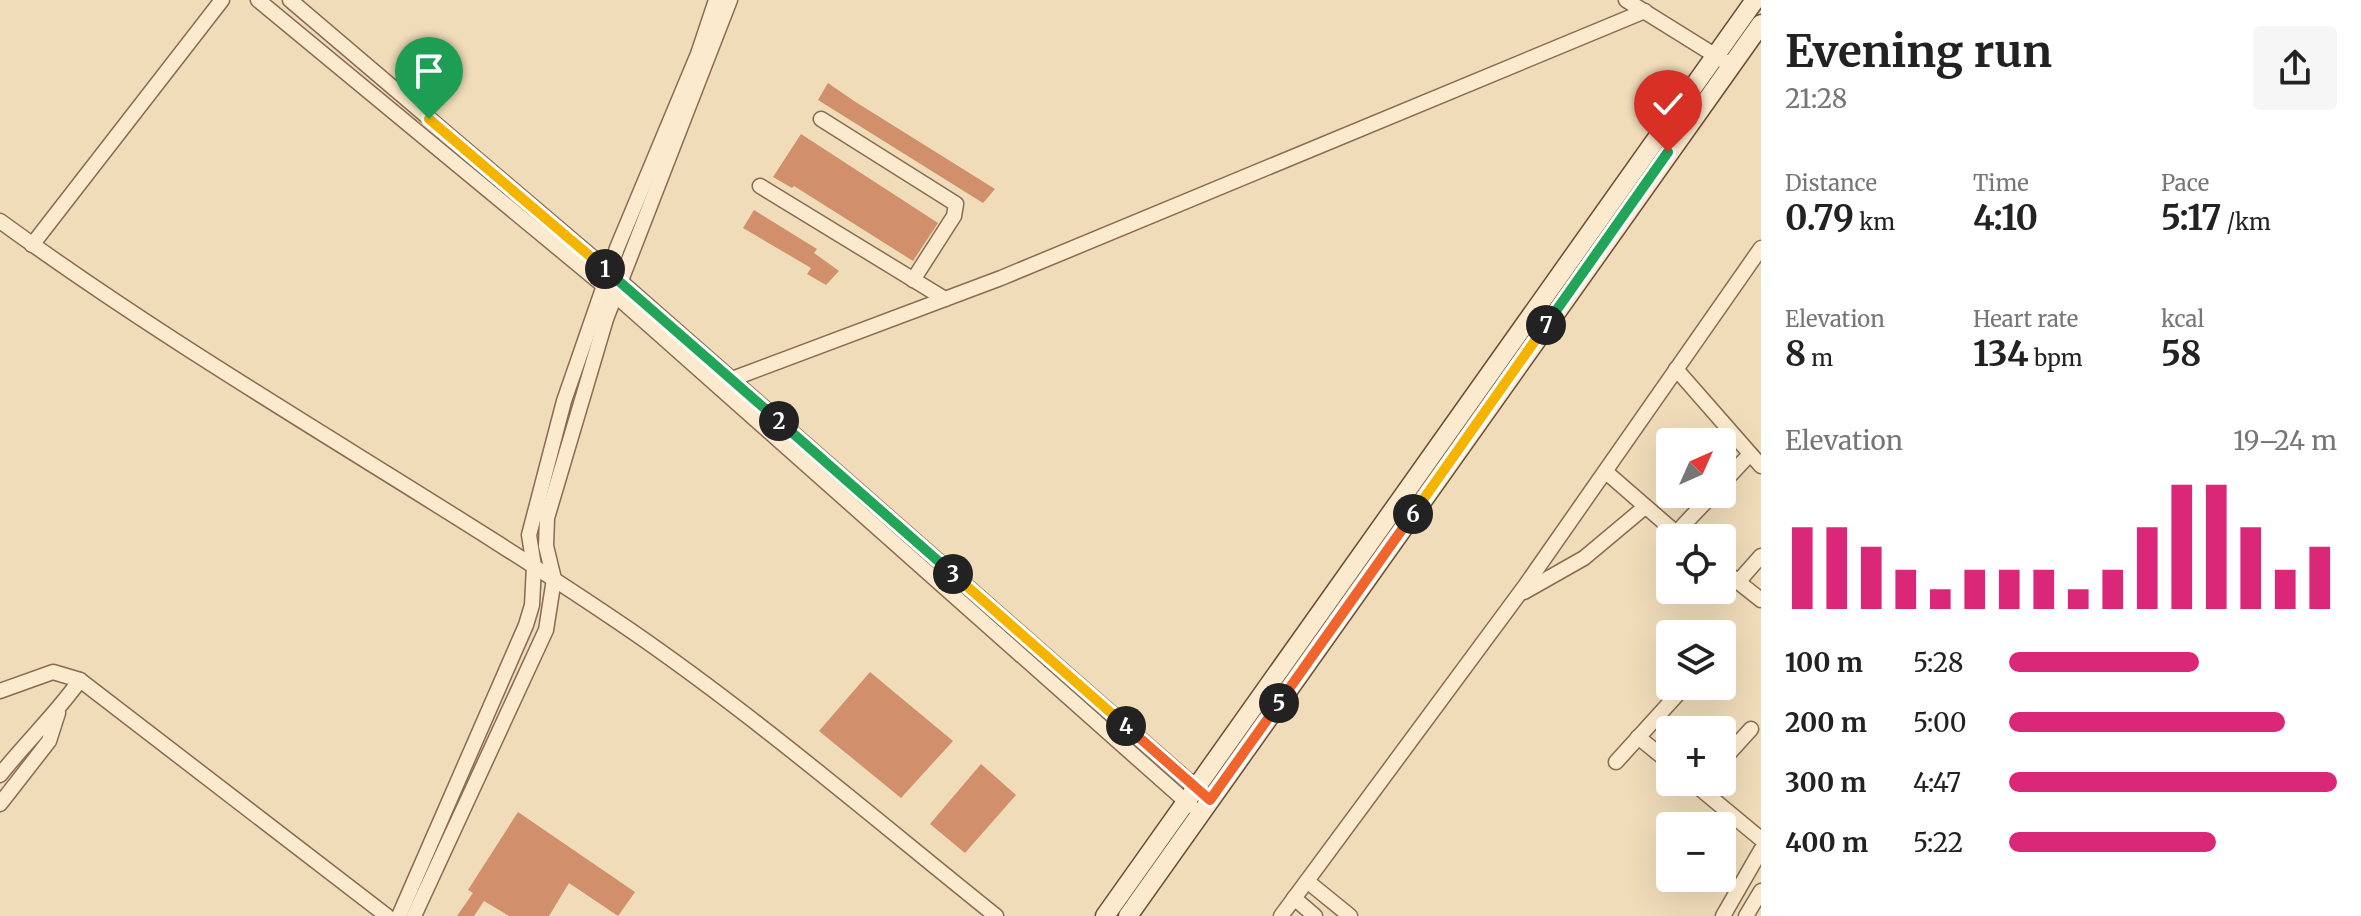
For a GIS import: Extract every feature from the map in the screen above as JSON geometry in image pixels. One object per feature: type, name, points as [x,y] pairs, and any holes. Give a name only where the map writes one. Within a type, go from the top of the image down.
[{"type":"main road","points":[[1128,916],[1199,802],[1723,60],[1755,0]]},
{"type":"main road","points":[[1723,60],[1761,24]]},
{"type":"main road","points":[[1105,916],[1199,802]]},
{"type":"street","points":[[32,245],[222,0]]},
{"type":"street","points":[[258,0],[731,379],[1199,802]]},
{"type":"street","points":[[290,0],[613,285],[716,385],[1199,802]]},
{"type":"street","points":[[414,916],[546,630],[554,579],[546,546],[547,518],[613,285],[617,248],[698,54],[716,0]]},
{"type":"street","points":[[399,916],[526,625],[532,605],[534,566],[529,535],[564,401],[730,0]]},
{"type":"street","points":[[1626,0],[1723,60]]},
{"type":"street","points":[[716,385],[1200,198],[1645,11]]},
{"type":"street","points":[[821,119],[956,204],[954,216],[913,280]]},
{"type":"street","points":[[760,186],[945,299]]},
{"type":"street","points":[[0,221],[177,343],[554,579],[718,694],[996,916]]},
{"type":"street","points":[[1281,916],[1606,472],[1761,248]]},
{"type":"street","points":[[1676,369],[1761,466]]},
{"type":"street","points":[[1736,469],[1750,454]]},
{"type":"street","points":[[1606,472],[1665,524]]},
{"type":"street","points":[[1516,596],[1584,558],[1645,507]]},
{"type":"street","points":[[1689,524],[1702,508]]},
{"type":"street","points":[[1761,556],[1738,582],[1761,600]]},
{"type":"street","points":[[0,691],[53,672],[80,680],[387,916]]},
{"type":"street","points":[[0,775],[35,731],[58,712],[80,680]]},
{"type":"street","points":[[1616,762],[1672,700]]},
{"type":"street","points":[[0,804],[49,741],[58,712]]},
{"type":"street","points":[[1736,746],[1751,729]]},
{"type":"street","points":[[1638,737],[1656,752]]},
{"type":"street","points":[[1712,796],[1761,839]]},
{"type":"street","points":[[1723,916],[1761,850]]},
{"type":"street","points":[[1307,881],[1350,916]]},
{"type":"street","points":[[1746,916],[1761,891]]},
{"type":"street","points":[[1294,898],[1315,916]]},
{"type":"building","points":[[828,83],[995,189],[983,203],[818,100]]},
{"type":"building","points":[[801,134],[938,223],[913,261],[794,186],[792,188],[773,177]]},
{"type":"building","points":[[754,210],[817,249],[814,253],[839,271],[826,285],[807,274],[811,268],[743,228]]},
{"type":"building","points":[[870,672],[953,741],[901,798],[819,731]]},
{"type":"building","points":[[981,764],[1016,795],[965,853],[930,824]]},
{"type":"building","points":[[518,812],[635,892],[618,916],[569,883],[549,916],[509,916],[484,901],[474,916],[457,916],[473,893],[468,890]]},
{"type":"route","points":[[429,119],[611,273],[1210,800],[1668,152]]}]
